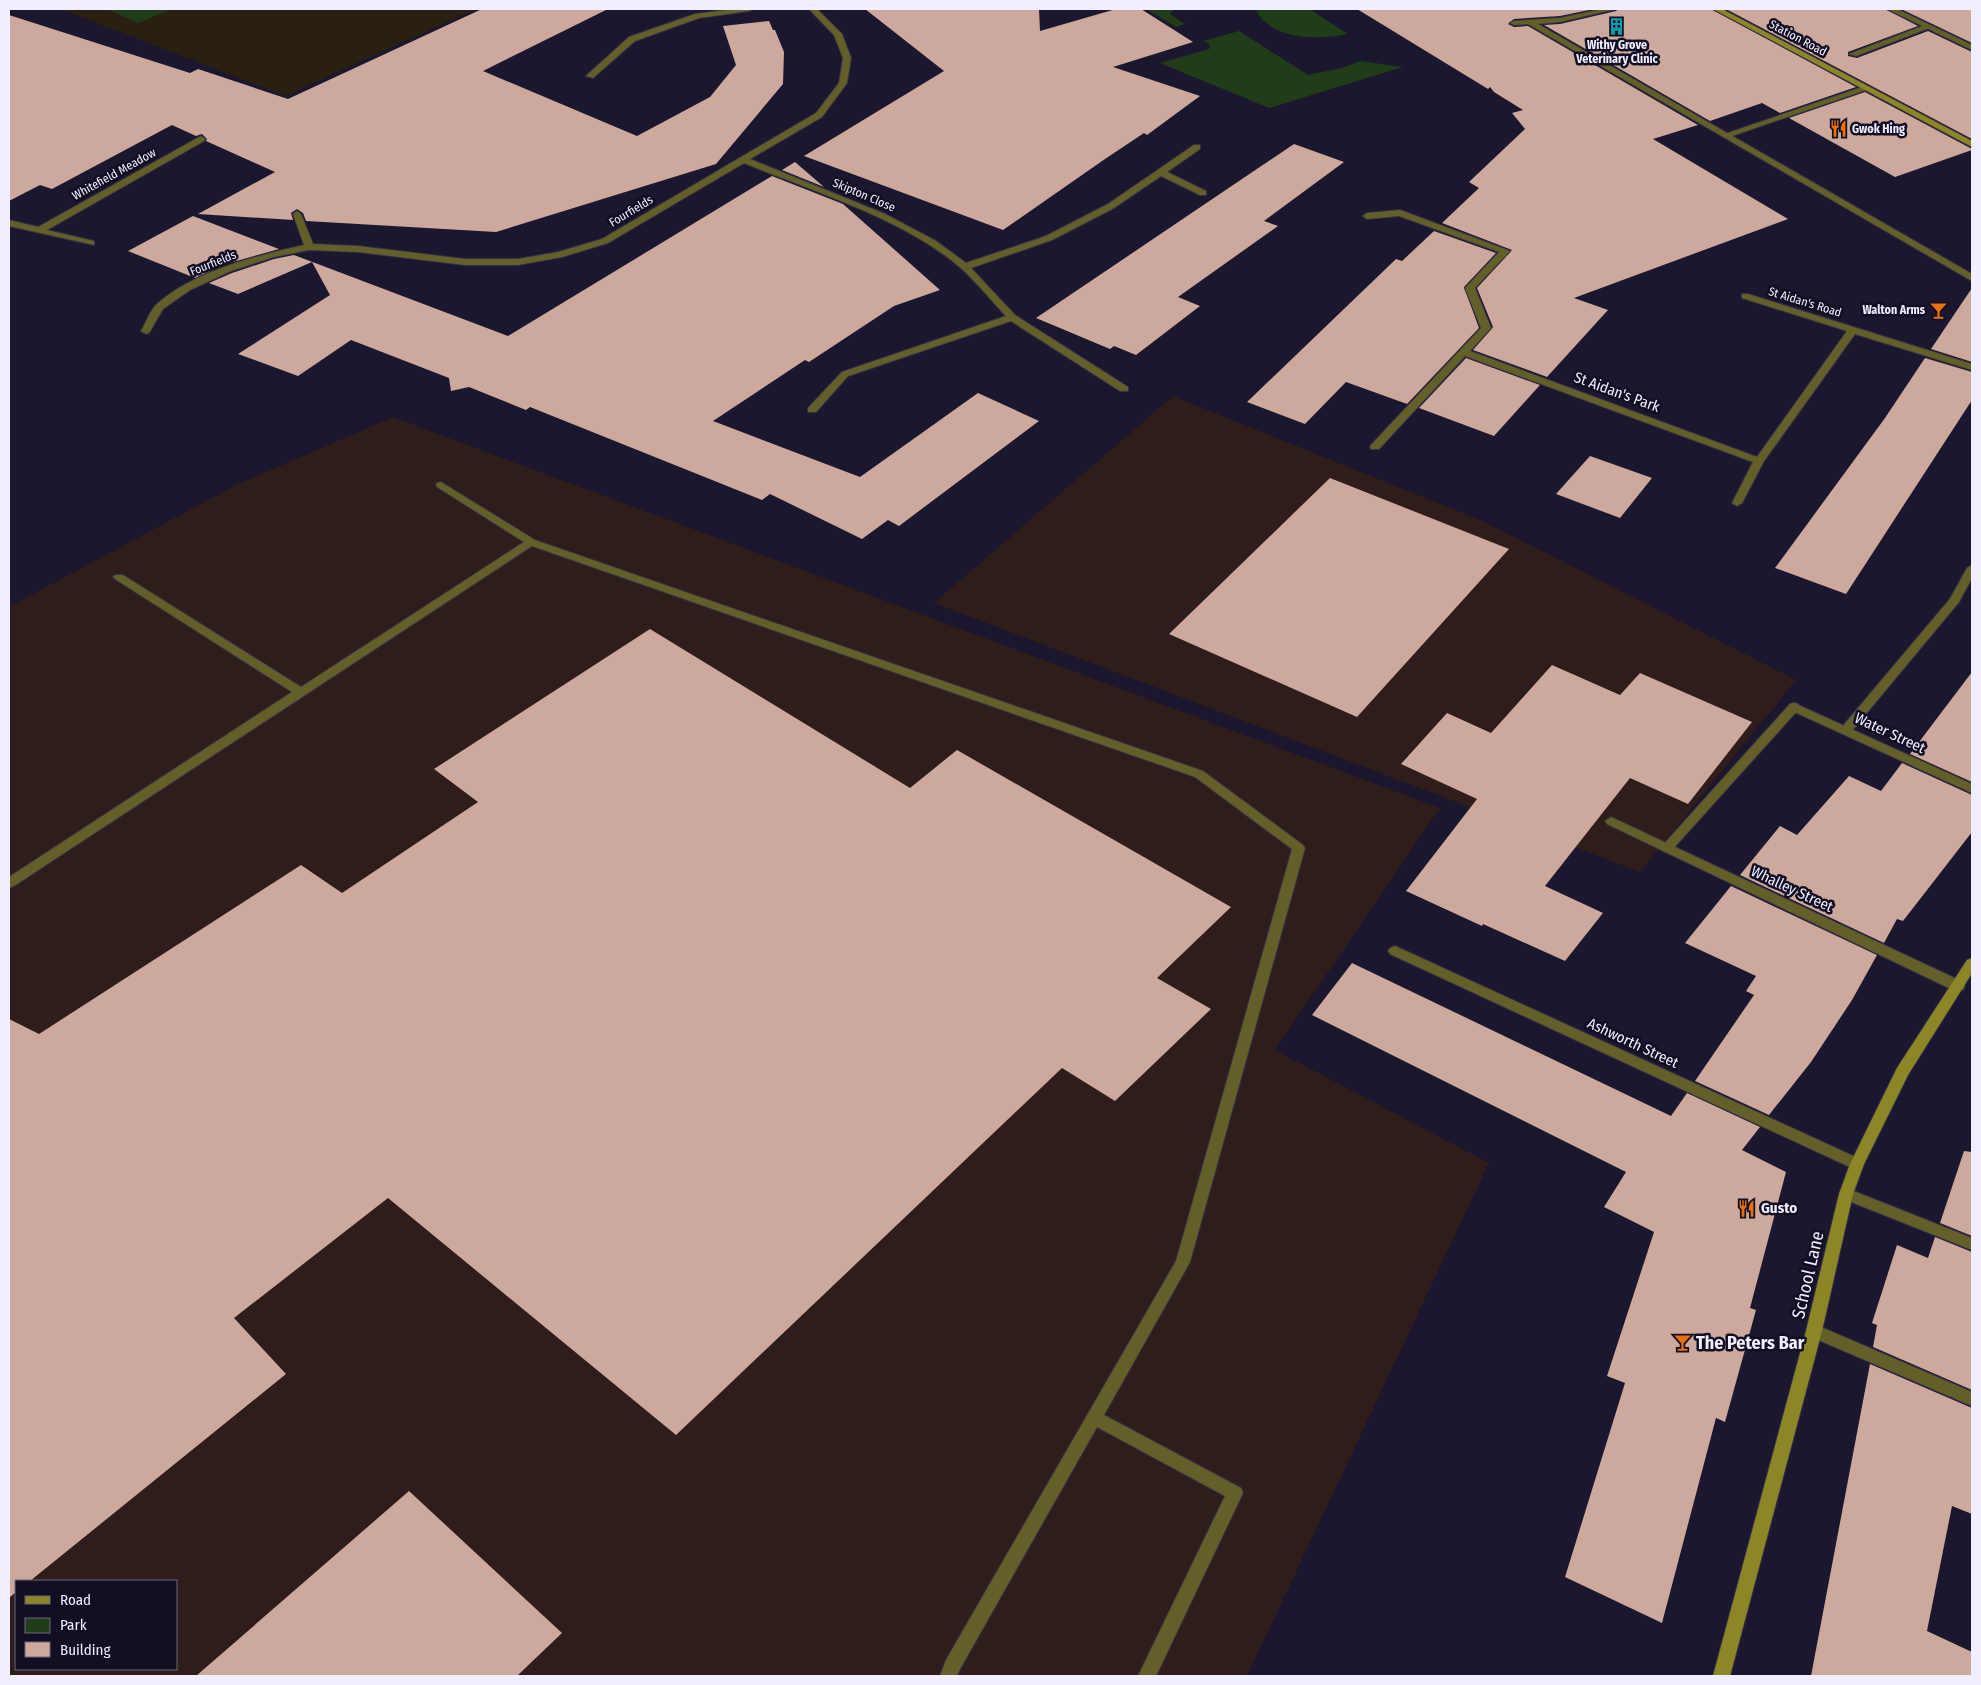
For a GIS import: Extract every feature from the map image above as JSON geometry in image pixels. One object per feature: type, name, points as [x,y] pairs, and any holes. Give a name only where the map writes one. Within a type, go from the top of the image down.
[{"type":"street","points":[[590,76],[632,39],[698,16],[749,9]]},
{"type":"street","name":"Fourfields","points":[[146,331],[159,307],[187,288],[228,270],[309,247],[358,249],[465,262],[518,262],[559,255],[605,241],[819,115],[842,83],[847,58],[838,34],[813,9]]},
{"type":"street","points":[[1514,23],[1560,20],[1612,9]]},
{"type":"street","name":"Station Road","points":[[1717,9],[1972,144]]},
{"type":"street","points":[[1891,9],[1972,48]]},
{"type":"street","points":[[1529,22],[1972,278]]},
{"type":"street","points":[[1853,54],[1928,27]]},
{"type":"street","points":[[1726,135],[1868,88]]},
{"type":"street","name":"Whitefield Meadow","points":[[40,230],[201,140]]},
{"type":"street","points":[[965,267],[1049,238],[1111,206],[1197,147]]},
{"type":"street","name":"Skipton Close","points":[[745,160],[882,216],[933,243],[965,267],[1012,317],[1124,389]]},
{"type":"street","points":[[1160,172],[1204,193]]},
{"type":"street","points":[[1367,216],[1400,213],[1506,251],[1470,288],[1486,328],[1375,446]]},
{"type":"street","points":[[297,214],[309,247]]},
{"type":"street","points":[[9,223],[91,243]]},
{"type":"street","name":"St Aidan's Road","points":[[1745,296],[1972,367]]},
{"type":"street","points":[[812,410],[845,374],[1012,317]]},
{"type":"street","points":[[1737,503],[1759,461],[1853,330]]},
{"type":"street","name":"St Aidan's Park","points":[[1464,352],[1759,461]]},
{"type":"street","points":[[441,485],[531,542],[1199,774],[1299,848],[1183,1262],[948,1676]]},
{"type":"street","points":[[9,882],[531,542]]},
{"type":"street","points":[[1846,730],[1955,600],[1972,568]]},
{"type":"street","points":[[119,577],[300,692]]},
{"type":"street","name":"Water Street","points":[[1667,848],[1794,707],[1972,789]]},
{"type":"street","name":"Whalley Street","points":[[1611,821],[1958,986]]},
{"type":"street","name":"Ashworth Street","points":[[1394,951],[1858,1164]]},
{"type":"street","name":"School Lane","points":[[1721,1676],[1814,1330],[1846,1194],[1858,1164],[1902,1072],[1972,963]]},
{"type":"street","points":[[1846,1194],[1972,1244]]},
{"type":"street","points":[[1814,1330],[1972,1399]]},
{"type":"street","points":[[1094,1418],[1235,1493],[1147,1676]]},
{"type":"shaded area","points":[[61,9],[476,9],[285,96]]},
{"type":"shaded area","points":[[1173,396],[1485,522],[1796,680],[1640,872],[934,603]]},
{"type":"shaded area","points":[[393,417],[1440,808],[1275,1050],[1489,1163],[1247,1676],[9,1676],[9,607],[236,485]]},
{"type":"green space","points":[[107,9],[172,9],[138,23]]},
{"type":"green space","points":[[1146,9],[1174,9],[1170,14],[1185,24],[1176,27]]},
{"type":"green space","points":[[1264,9],[1309,9],[1348,34],[1310,37],[1285,33],[1264,21],[1256,11]]},
{"type":"green space","points":[[1239,31],[1308,75],[1342,68],[1360,61],[1403,67],[1269,108],[1160,63],[1209,49],[1210,45],[1203,41]]},
{"type":"building","points":[[482,9],[608,9],[483,71],[637,136],[710,97],[736,65],[723,26],[769,21],[784,52],[783,84],[716,164],[496,232],[306,221],[303,213],[297,209],[291,213],[293,220],[198,214],[275,172],[206,141],[207,139],[202,134],[196,136],[172,125],[52,189],[40,185],[9,201],[9,15],[190,73],[198,69],[288,99]]},
{"type":"building","points":[[865,9],[1039,9],[1040,31],[1116,9],[1141,9],[1193,42],[1113,67],[1200,96],[1147,135],[1144,133],[1003,230],[804,156],[944,71]]},
{"type":"building","points":[[1357,9],[1594,9],[1560,16],[1514,19],[1508,24],[1514,27],[1528,26],[1698,125],[1653,139],[1788,219],[1574,298],[1608,310],[1547,377],[1473,350],[1493,327],[1477,288],[1512,250],[1442,223],[1479,188],[1469,182],[1525,129],[1512,113],[1523,110],[1494,92],[1490,87],[1488,89]]},
{"type":"building","points":[[1618,9],[1711,9],[1856,87],[1780,113],[1762,103],[1710,121],[1544,25],[1560,24]]},
{"type":"building","points":[[1726,9],[1885,9],[1918,26],[1848,52],[1848,56],[1857,58],[1928,31],[1972,52],[1972,139]]},
{"type":"building","points":[[1901,9],[1972,9],[1972,43]]},
{"type":"building","points":[[1865,92],[1972,150],[1895,177],[1789,118]]},
{"type":"building","points":[[1294,144],[1344,162],[1264,221],[1278,226],[1178,297],[1200,306],[1136,355],[1114,346],[1110,349],[1036,318]]},
{"type":"building","points":[[795,162],[824,187],[782,170]]},
{"type":"building","points":[[772,176],[843,204],[940,290],[894,306],[809,362],[805,360],[713,421],[860,477],[978,393],[1039,421],[899,526],[888,520],[862,539],[770,494],[762,500],[530,407],[526,410],[469,387],[451,391],[449,378],[351,340],[298,376],[238,354],[330,295],[312,262],[238,294],[209,283],[274,259],[294,255],[508,336]]},
{"type":"building","points":[[193,216],[279,249],[226,264],[195,278],[128,251]]},
{"type":"building","points":[[1434,231],[1496,253],[1464,287],[1479,328],[1407,404],[1346,382],[1305,424],[1247,402],[1396,259],[1402,261]]},
{"type":"building","points":[[1972,288],[1972,362],[1931,349]]},
{"type":"building","points":[[1466,358],[1540,385],[1494,436],[1419,408]]},
{"type":"building","points":[[1925,358],[1972,372],[1972,400],[1846,594],[1775,568],[1885,418]]},
{"type":"building","points":[[1590,456],[1652,478],[1620,518],[1556,494]]},
{"type":"building","points":[[1330,478],[1509,549],[1357,717],[1169,634]]},
{"type":"building","points":[[650,629],[910,788],[957,750],[1231,907],[1157,978],[1211,1009],[1115,1101],[1062,1068],[676,1435],[388,1198],[234,1318],[286,1374],[31,1580],[15,1580],[15,1593],[9,1598],[9,1019],[39,1034],[301,865],[342,893],[478,802],[434,769]]},
{"type":"building","points":[[1552,665],[1620,695],[1640,673],[1752,722],[1688,804],[1630,778],[1545,886],[1603,913],[1565,961],[1406,891],[1477,799],[1401,764],[1447,713],[1491,733]]},
{"type":"building","points":[[1972,672],[1972,782],[1910,754]]},
{"type":"building","points":[[1902,763],[1972,795],[1972,832],[1903,921],[1897,919],[1884,943],[1740,875],[1780,826],[1797,835],[1849,776],[1881,791]]},
{"type":"building","points":[[1731,886],[1877,955],[1852,1000],[1811,1062],[1769,1115],[1695,1081],[1754,995],[1746,991],[1756,976],[1685,943]]},
{"type":"building","points":[[1352,963],[1671,1116],[1687,1093],[1760,1127],[1742,1150],[1786,1172],[1750,1308],[1756,1310],[1725,1422],[1716,1418],[1662,1623],[1565,1577],[1625,1383],[1607,1376],[1654,1232],[1604,1207],[1626,1172],[1312,1015]]},
{"type":"building","points":[[1964,1151],[1972,1152],[1972,1236],[1940,1223]]},
{"type":"building","points":[[1935,1237],[1972,1252],[1972,1390],[1873,1347],[1877,1325],[1872,1323],[1897,1245],[1928,1258]]},
{"type":"building","points":[[1870,1364],[1972,1408],[1972,1514],[1952,1506],[1927,1631],[1972,1652],[1972,1676],[1811,1676]]},
{"type":"building","points":[[409,1491],[562,1633],[517,1676],[196,1676]]},
{"type":"place","name":"Withy Grove Veterinary Clinic","points":[[1617,26]]},
{"type":"place","name":"Gwok Hing","points":[[1838,129]]},
{"type":"place","name":"Walton Arms","points":[[1939,310]]},
{"type":"place","name":"Gusto","points":[[1747,1208]]},
{"type":"place","name":"The Peters Bar","points":[[1682,1343]]}]
